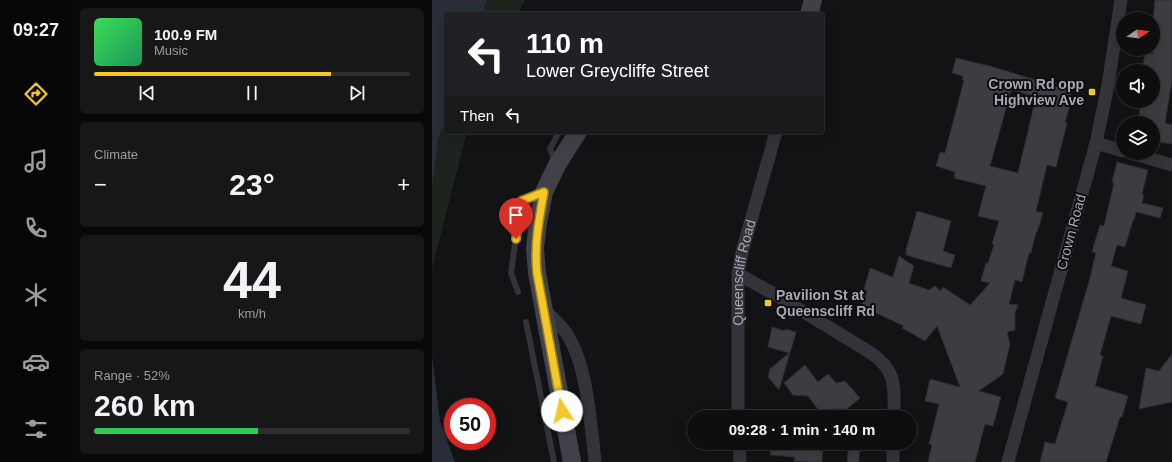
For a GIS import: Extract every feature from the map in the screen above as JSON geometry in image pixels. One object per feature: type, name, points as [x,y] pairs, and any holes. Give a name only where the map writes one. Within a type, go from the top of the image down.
[{"type":"main road","points":[[809,12],[812,0]]},
{"type":"main road","points":[[572,462],[537,273],[535,248],[544,192],[557,165],[577,134]]},
{"type":"street","name":"Crown Road","points":[[1008,462],[1096,143],[1108,85],[1121,0]]},
{"type":"street","name":"Queenscliff Road","points":[[738,410],[738,274],[742,252],[775,134]]},
{"type":"street","points":[[1096,143],[1116,149]]},
{"type":"street","points":[[1155,160],[1172,165]]},
{"type":"street","points":[[738,274],[776,295],[882,361],[891,373],[894,410]]},
{"type":"street","points":[[544,309],[566,333],[582,372],[595,462]]},
{"type":"street","points":[[739,450],[740,462]]},
{"type":"street","points":[[893,450],[893,462]]},
{"type":"lane","points":[[557,165],[550,149],[558,134]]},
{"type":"lane","points":[[518,292],[511,273],[521,201],[544,192]]},
{"type":"lane","points":[[526,322],[554,462]]},
{"type":"shaded area","points":[[432,0],[487,0],[483,12],[444,12],[444,121],[438,140],[432,190]]},
{"type":"shaded area","points":[[487,0],[525,0],[519,12],[483,12]]},
{"type":"shaded area","points":[[444,121],[444,134],[466,134],[432,269],[432,190],[438,140]]},
{"type":"shaded area","points":[[432,355],[440,421],[444,432],[444,450],[451,450],[455,462],[432,462]]},
{"type":"building","points":[[1155,0],[1172,0],[1172,81],[1165,123],[1172,125],[1172,144],[1160,142],[1160,116],[1139,116],[1140,108],[1160,108],[1160,64],[1143,64],[1144,56],[1160,56],[1160,12],[1154,12]]},
{"type":"building","points":[[956,58],[990,66],[1072,91],[1070,97],[1072,98],[1065,122],[1067,123],[1056,167],[1047,165],[1036,211],[1043,213],[1036,232],[1031,253],[1029,253],[1022,282],[1015,280],[1009,304],[1018,305],[1015,313],[1015,330],[1007,332],[1010,344],[1003,374],[979,391],[1001,397],[993,426],[985,424],[975,462],[928,462],[932,445],[929,444],[939,404],[925,401],[930,379],[960,387],[937,326],[925,341],[902,328],[904,326],[861,306],[867,291],[864,289],[870,268],[893,277],[899,256],[914,266],[909,283],[929,290],[935,286],[940,291],[943,287],[970,305],[990,283],[981,281],[986,263],[988,263],[994,245],[992,244],[999,221],[978,216],[986,186],[954,178],[955,172],[936,166],[940,152],[945,153],[964,80],[962,79],[963,76],[952,73]],"holes":[[[1011,90],[1036,97],[1018,173],[990,166]]]},
{"type":"building","points":[[1117,162],[1148,170],[1142,194],[1144,195],[1142,203],[1163,208],[1160,218],[1136,212],[1125,247],[1117,245],[1111,266],[1128,271],[1121,298],[1146,305],[1141,324],[1111,316],[1100,355],[1103,356],[1095,386],[1128,396],[1106,462],[1040,462],[1045,442],[1055,444],[1068,402],[1055,398],[1090,278],[1096,253],[1092,252],[1100,225],[1104,226],[1114,183],[1112,182]]},
{"type":"building","points":[[917,211],[951,221],[943,251],[955,255],[951,268],[906,255],[906,250]]},
{"type":"building","points":[[772,327],[785,331],[785,329],[796,332],[779,390],[768,377],[770,369],[789,353],[768,347]]},
{"type":"building","points":[[1172,354],[1172,402],[1139,409],[1146,368],[1159,371]]},
{"type":"building","points":[[805,365],[818,382],[828,374],[836,383],[845,381],[860,398],[847,409],[819,410],[808,396],[793,395],[784,383]]},
{"type":"building","points":[[770,450],[823,450],[822,462],[794,461],[795,457],[770,455]]},
{"type":"building","points":[[848,450],[860,450],[859,462],[847,462]]},
{"type":"place","name":"Crown Rd opp Highview Ave","points":[[1092,92]]},
{"type":"place","name":"Pavilion St at Queenscliff Rd","points":[[768,303]]},
{"type":"route","points":[[516,239],[521,201],[544,192],[538,223],[535,260],[562,411]]}]
